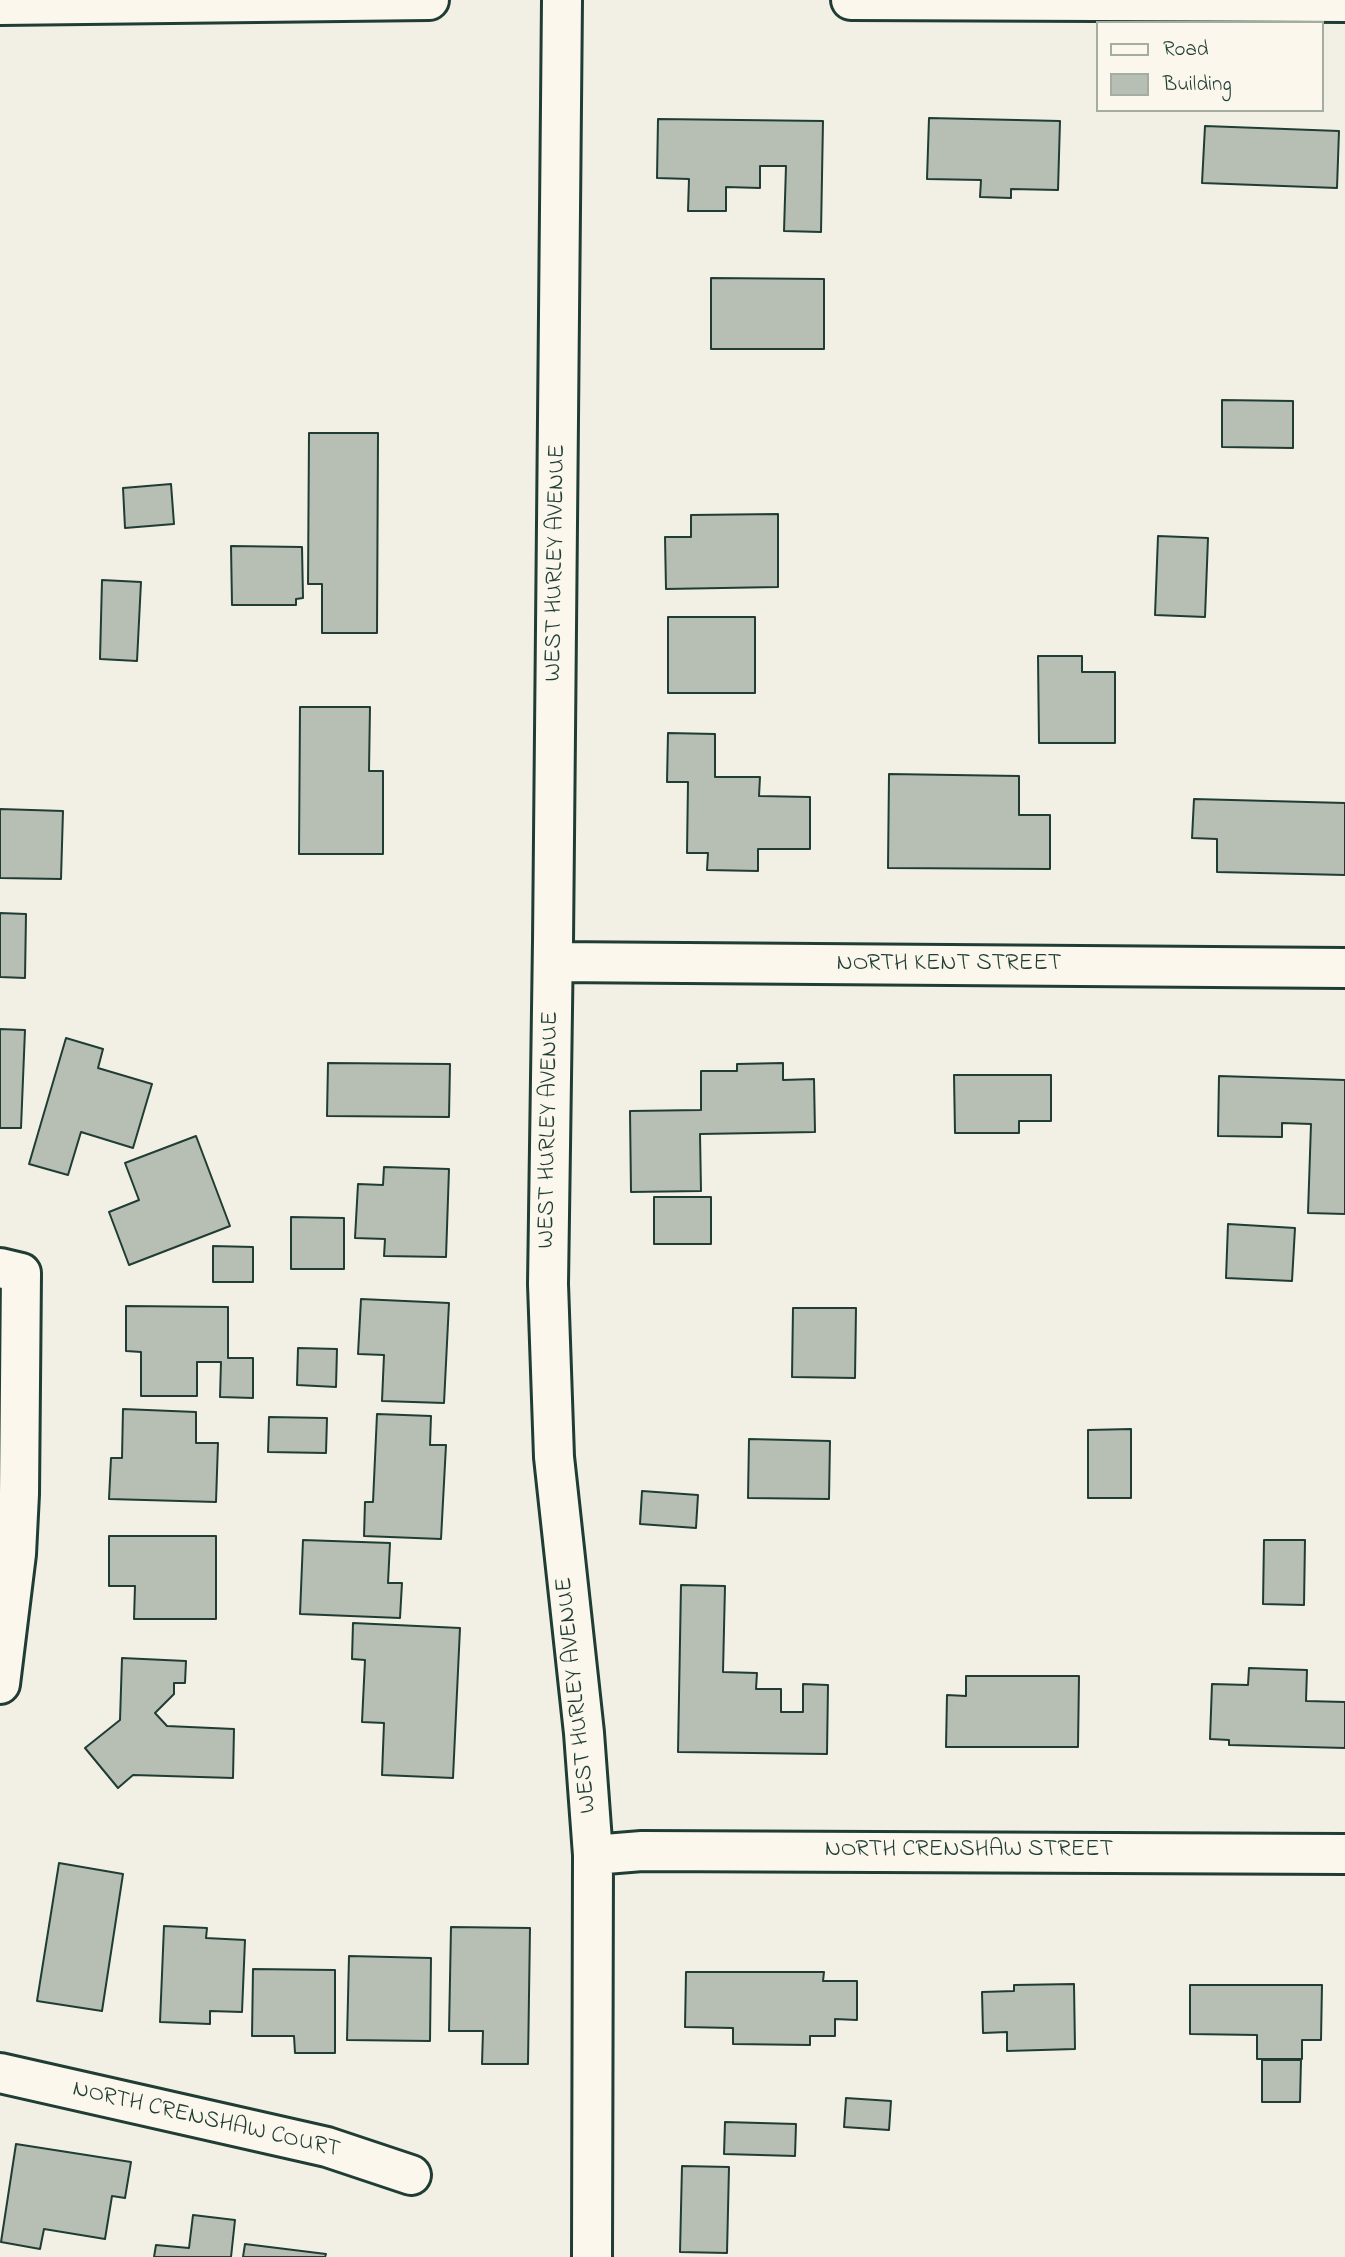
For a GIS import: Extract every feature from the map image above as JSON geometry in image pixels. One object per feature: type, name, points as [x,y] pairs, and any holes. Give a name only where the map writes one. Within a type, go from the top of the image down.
[{"type":"street","points":[[0,5],[429,0]]},
{"type":"street","name":"WEST HURLEY AVENUE","points":[[562,0],[548,1284],[554,1457],[584,1732],[593,1855],[592,2257]]},
{"type":"street","points":[[851,0],[1345,2]]},
{"type":"street","name":"NORTH KENT STREET","points":[[553,962],[1345,968]]},
{"type":"street","points":[[0,1684],[16,1554],[19,1494],[11,1270]]},
{"type":"street","name":"NORTH CRENSHAW STREET","points":[[593,1855],[642,1851],[1345,1854]]},
{"type":"street","name":"NORTH CRENSHAW COURT","points":[[0,2073],[327,2147],[411,2175]]},
{"type":"building","points":[[929,118],[1060,121],[1058,190],[1011,189],[1011,198],[980,197],[981,180],[927,179]]},
{"type":"building","points":[[658,119],[823,121],[821,232],[784,231],[786,166],[760,166],[760,188],[726,187],[726,211],[688,211],[689,179],[657,178]]},
{"type":"building","points":[[1205,126],[1339,131],[1337,188],[1202,183]]},
{"type":"building","points":[[711,278],[824,279],[824,349],[711,349]]},
{"type":"building","points":[[1222,400],[1293,401],[1293,448],[1222,447]]},
{"type":"building","points":[[309,433],[378,433],[377,633],[322,633],[322,584],[308,584]]},
{"type":"building","points":[[171,484],[174,524],[125,528],[123,488]]},
{"type":"building","points":[[778,514],[778,587],[666,589],[665,537],[691,537],[691,515]]},
{"type":"building","points":[[1158,536],[1208,538],[1205,617],[1155,615]]},
{"type":"building","points":[[231,546],[302,547],[303,598],[296,599],[296,605],[232,605]]},
{"type":"building","points":[[102,580],[141,582],[137,661],[100,659]]},
{"type":"building","points":[[668,617],[755,617],[755,693],[668,693]]},
{"type":"building","points":[[1038,656],[1082,656],[1082,672],[1115,672],[1115,743],[1039,743]]},
{"type":"building","points":[[300,707],[370,707],[369,771],[383,771],[383,854],[299,854]]},
{"type":"building","points":[[668,733],[715,734],[715,777],[760,777],[759,796],[810,797],[810,849],[758,849],[758,871],[707,870],[708,853],[687,853],[688,782],[667,782]]},
{"type":"building","points":[[889,774],[1019,776],[1019,815],[1050,815],[1050,869],[888,868]]},
{"type":"building","points":[[1194,799],[1345,803],[1345,875],[1217,872],[1217,839],[1192,838]]},
{"type":"building","points":[[0,809],[63,811],[61,879],[0,878]]},
{"type":"building","points":[[0,913],[26,914],[25,978],[0,977]]},
{"type":"building","points":[[0,1029],[25,1030],[21,1128],[0,1128]]},
{"type":"building","points":[[66,1038],[103,1049],[98,1068],[152,1084],[133,1148],[81,1132],[68,1175],[29,1164]]},
{"type":"building","points":[[328,1063],[450,1064],[449,1117],[327,1116]]},
{"type":"building","points":[[783,1063],[783,1080],[814,1079],[815,1132],[700,1134],[701,1191],[631,1192],[630,1111],[701,1110],[701,1071],[737,1071],[737,1064]]},
{"type":"building","points":[[954,1075],[1051,1075],[1051,1121],[1019,1121],[1019,1133],[955,1133]]},
{"type":"building","points":[[1219,1076],[1345,1080],[1345,1214],[1308,1213],[1311,1124],[1282,1123],[1282,1137],[1218,1136]]},
{"type":"building","points":[[196,1136],[230,1226],[129,1265],[109,1212],[139,1200],[125,1163]]},
{"type":"building","points":[[384,1167],[449,1169],[446,1257],[384,1256],[385,1239],[355,1238],[358,1184],[383,1185]]},
{"type":"building","points":[[654,1197],[711,1197],[711,1244],[654,1244]]},
{"type":"building","points":[[291,1217],[344,1218],[344,1269],[291,1269]]},
{"type":"building","points":[[1228,1224],[1295,1228],[1292,1281],[1226,1278]]},
{"type":"building","points":[[213,1246],[253,1247],[253,1282],[213,1282]]},
{"type":"building","points":[[361,1299],[449,1303],[444,1403],[382,1401],[384,1355],[358,1354]]},
{"type":"building","points":[[126,1306],[228,1307],[228,1358],[253,1358],[253,1398],[220,1397],[221,1362],[197,1362],[197,1396],[141,1396],[141,1352],[126,1351]]},
{"type":"building","points":[[793,1308],[856,1308],[855,1378],[792,1377]]},
{"type":"building","points":[[298,1348],[337,1349],[336,1387],[297,1385]]},
{"type":"building","points":[[123,1409],[196,1412],[196,1443],[218,1443],[216,1502],[109,1499],[111,1458],[122,1458]]},
{"type":"building","points":[[377,1414],[431,1416],[430,1445],[446,1445],[441,1539],[364,1536],[365,1502],[373,1502]]},
{"type":"building","points":[[269,1417],[327,1418],[326,1453],[268,1452]]},
{"type":"building","points":[[1131,1429],[1131,1498],[1088,1498],[1088,1430]]},
{"type":"building","points":[[749,1439],[830,1441],[829,1499],[748,1498]]},
{"type":"building","points":[[642,1491],[698,1495],[696,1528],[640,1524]]},
{"type":"building","points":[[109,1536],[216,1536],[216,1619],[134,1619],[135,1586],[109,1586]]},
{"type":"building","points":[[303,1540],[390,1543],[388,1583],[402,1583],[400,1618],[300,1614]]},
{"type":"building","points":[[1264,1540],[1305,1540],[1304,1605],[1263,1604]]},
{"type":"building","points":[[681,1585],[725,1586],[723,1672],[757,1673],[756,1689],[781,1689],[781,1712],[803,1712],[803,1684],[828,1685],[827,1754],[678,1752]]},
{"type":"building","points":[[353,1623],[460,1628],[453,1778],[382,1775],[384,1723],[362,1722],[365,1660],[352,1659]]},
{"type":"building","points":[[122,1658],[186,1661],[185,1683],[174,1683],[174,1694],[155,1713],[167,1726],[234,1729],[233,1778],[133,1775],[118,1788],[85,1748],[120,1720]]},
{"type":"building","points":[[1249,1668],[1307,1670],[1306,1701],[1345,1702],[1345,1748],[1229,1745],[1229,1740],[1210,1739],[1212,1684],[1248,1685]]},
{"type":"building","points":[[966,1676],[1079,1676],[1078,1747],[946,1747],[947,1695],[966,1696]]},
{"type":"building","points":[[59,1863],[123,1874],[102,2011],[37,2001]]},
{"type":"building","points":[[164,1926],[207,1928],[206,1938],[245,1940],[242,2012],[210,2011],[210,2024],[160,2022]]},
{"type":"building","points":[[451,1927],[530,1928],[528,2064],[482,2064],[483,2031],[449,2031]]},
{"type":"building","points":[[349,1956],[431,1958],[430,2041],[347,2040]]},
{"type":"building","points":[[253,1969],[335,1970],[335,2053],[295,2053],[294,2036],[252,2036]]},
{"type":"building","points":[[686,1972],[824,1972],[823,1981],[857,1981],[857,2020],[835,2019],[835,2036],[810,2036],[810,2045],[733,2044],[733,2028],[685,2027]]},
{"type":"building","points":[[1074,1984],[1075,2049],[1007,2051],[1007,2032],[983,2033],[982,1992],[1014,1991],[1014,1985]]},
{"type":"building","points":[[1190,1985],[1322,1985],[1321,2040],[1302,2040],[1302,2059],[1257,2059],[1257,2035],[1190,2034]]},
{"type":"building","points":[[1262,2060],[1301,2060],[1300,2102],[1262,2102]]},
{"type":"building","points":[[846,2098],[891,2101],[889,2130],[844,2127]]},
{"type":"building","points":[[725,2122],[796,2124],[795,2156],[724,2154]]},
{"type":"building","points":[[16,2144],[131,2162],[125,2198],[112,2196],[105,2239],[44,2229],[40,2249],[1,2242]]},
{"type":"building","points":[[682,2166],[729,2167],[727,2253],[680,2252]]},
{"type":"building","points":[[193,2215],[235,2220],[231,2257],[154,2257],[156,2245],[189,2248]]},
{"type":"building","points":[[245,2244],[326,2254],[325,2257],[243,2257]]}]
